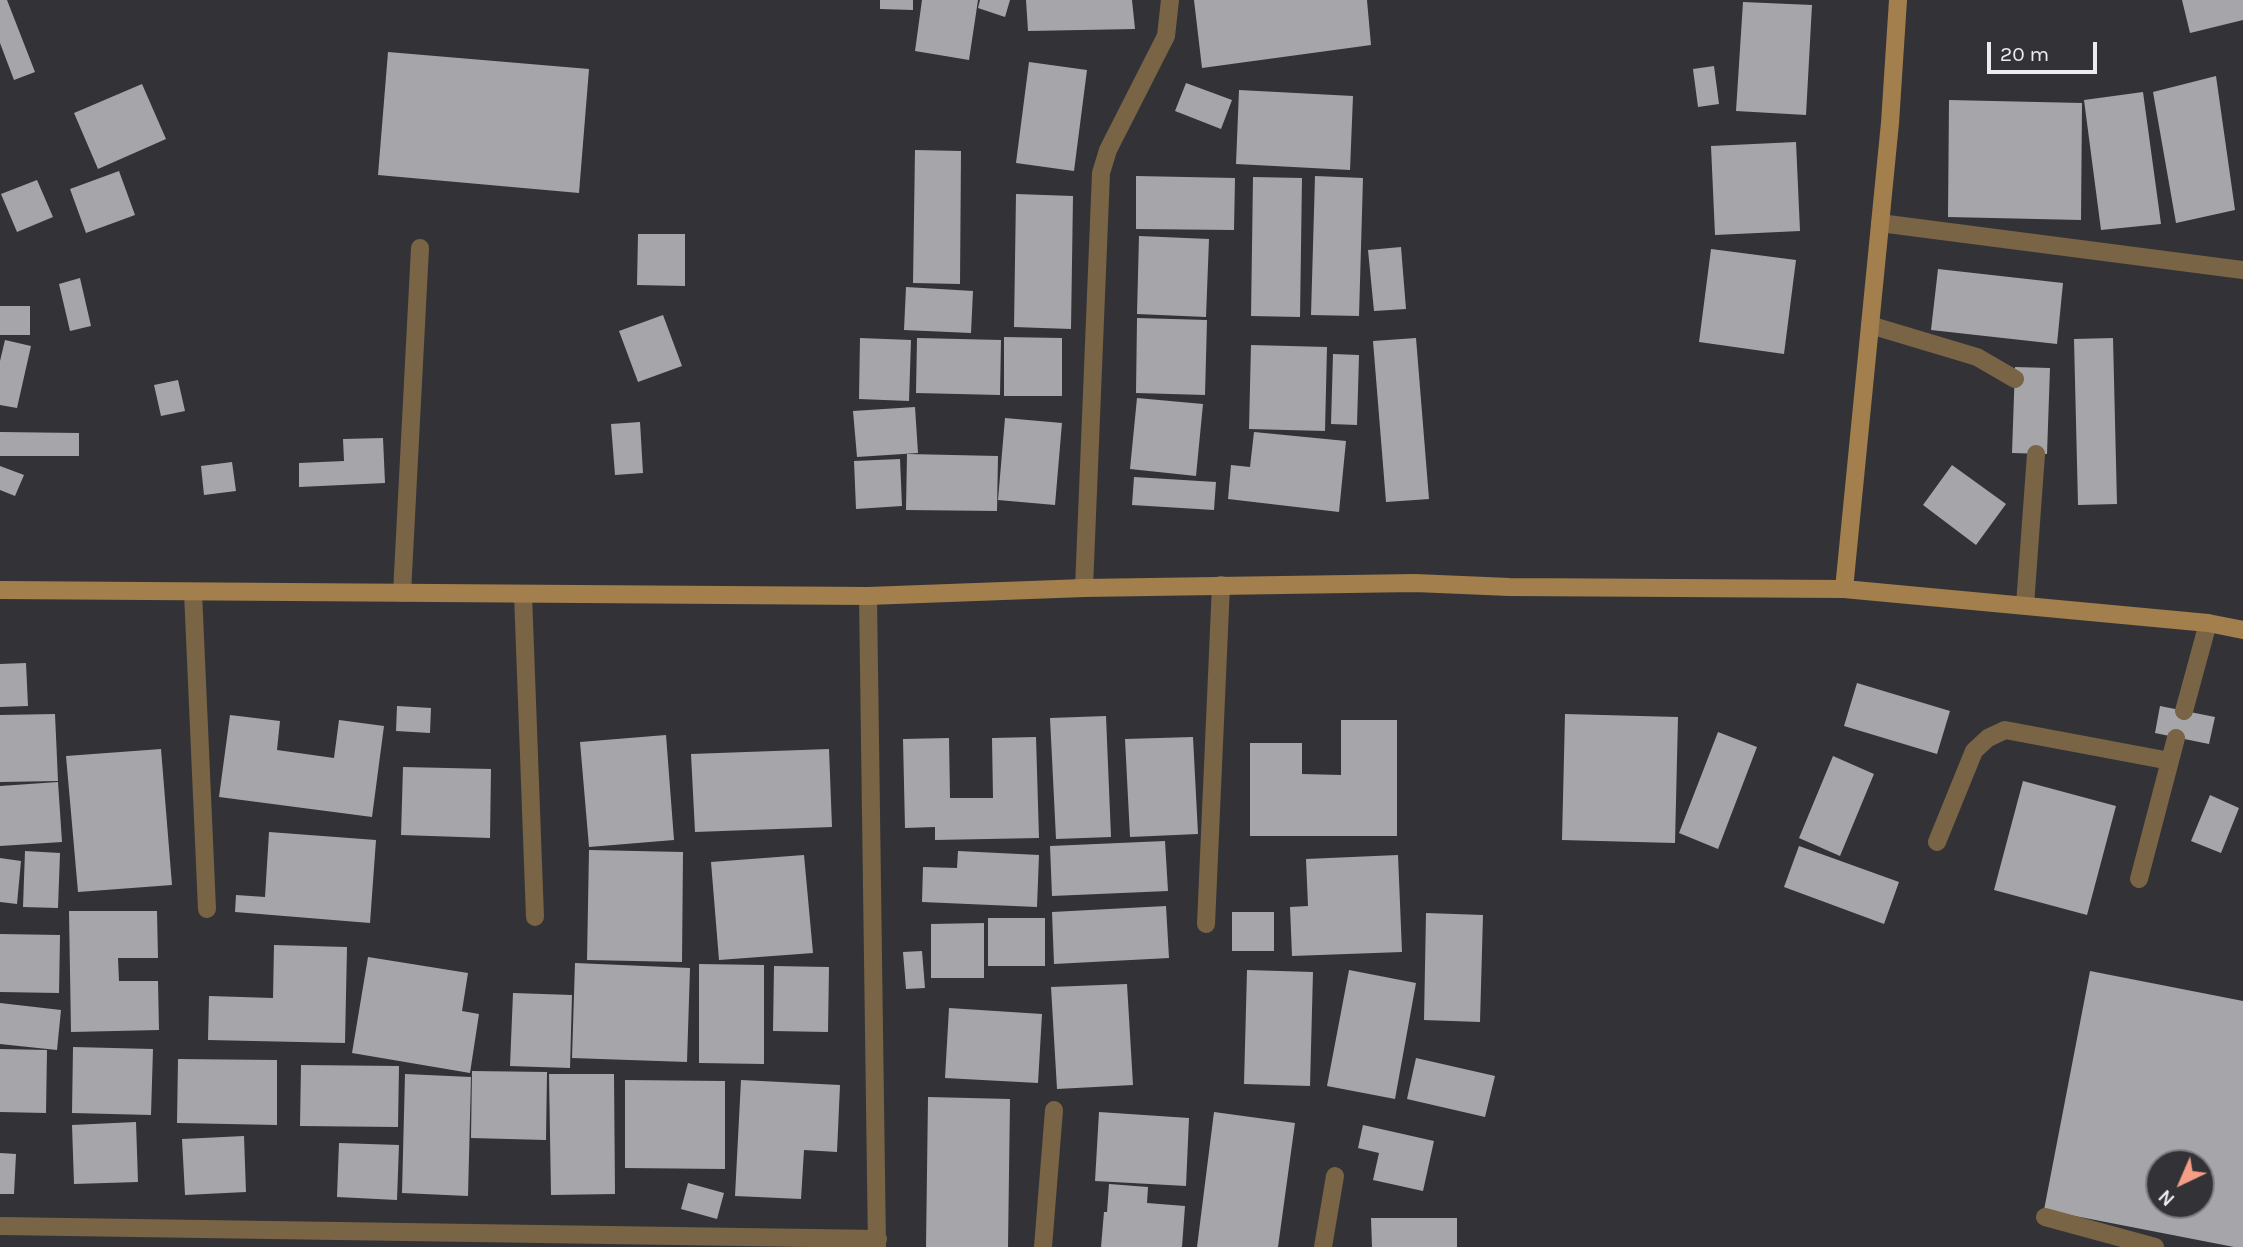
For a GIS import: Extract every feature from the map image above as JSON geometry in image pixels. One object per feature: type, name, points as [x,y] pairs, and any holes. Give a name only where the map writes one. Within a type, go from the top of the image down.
[{"type":"main road","points":[[1844,589],[1891,123],[1898,0]]},
{"type":"main road","points":[[0,590],[868,596],[1084,588],[1415,583],[1509,587],[1844,589],[2208,623],[2243,629]]},
{"type":"street","points":[[1084,588],[1101,173],[1108,150],[1167,36],[1170,0]]},
{"type":"street","points":[[1880,223],[2243,270]]},
{"type":"street","points":[[402,593],[420,248]]},
{"type":"street","points":[[1870,325],[1977,357],[2015,379]]},
{"type":"street","points":[[2025,605],[2036,454]]},
{"type":"street","points":[[1206,924],[1221,585]]},
{"type":"street","points":[[193,592],[207,909]]},
{"type":"street","points":[[523,594],[536,917]]},
{"type":"street","points":[[0,1226],[877,1243],[868,596]]},
{"type":"street","points":[[2184,711],[2208,623]]},
{"type":"street","points":[[1937,842],[1974,751],[1988,737],[2005,730],[2170,761]]},
{"type":"street","points":[[2139,879],[2176,738]]},
{"type":"street","points":[[1043,1247],[1054,1110]]},
{"type":"street","points":[[1323,1247],[1335,1176]]},
{"type":"street","points":[[2045,1217],[2155,1247]]},
{"type":"building","points":[[0,0],[7,0],[35,72],[14,80],[0,43]]},
{"type":"building","points":[[880,0],[913,0],[913,10],[880,9]]},
{"type":"building","points":[[922,0],[978,0],[969,60],[915,51]]},
{"type":"building","points":[[980,0],[1010,0],[1005,17],[978,8]]},
{"type":"building","points":[[1026,0],[1132,0],[1135,29],[1028,31]]},
{"type":"building","points":[[1194,0],[1367,0],[1371,45],[1202,68]]},
{"type":"building","points":[[2182,0],[2243,0],[2243,20],[2190,33]]},
{"type":"building","points":[[1743,2],[1812,5],[1806,115],[1736,111]]},
{"type":"building","points":[[388,52],[589,69],[579,193],[378,175]]},
{"type":"building","points":[[1029,62],[1087,70],[1074,171],[1016,163]]},
{"type":"building","points":[[1714,66],[1719,104],[1698,107],[1693,69]]},
{"type":"building","points":[[2216,76],[2235,210],[2176,223],[2153,92]]},
{"type":"building","points":[[1186,83],[1232,100],[1221,129],[1175,111]]},
{"type":"building","points":[[142,84],[166,139],[98,169],[74,113]]},
{"type":"building","points":[[1239,90],[1353,96],[1350,170],[1236,164]]},
{"type":"building","points":[[2143,92],[2161,224],[2101,230],[2084,100]]},
{"type":"building","points":[[1949,100],[2082,103],[2081,220],[1948,217]]},
{"type":"building","points":[[1796,142],[1800,231],[1715,235],[1711,146]]},
{"type":"building","points":[[915,150],[961,151],[960,284],[913,283]]},
{"type":"building","points":[[119,171],[135,215],[86,233],[70,189]]},
{"type":"building","points":[[1136,176],[1235,178],[1234,230],[1136,229]]},
{"type":"building","points":[[1315,176],[1363,178],[1359,316],[1311,315]]},
{"type":"building","points":[[1253,177],[1302,178],[1300,317],[1251,316]]},
{"type":"building","points":[[37,180],[53,217],[17,232],[1,194]]},
{"type":"building","points":[[1016,194],[1073,196],[1071,329],[1014,327]]},
{"type":"building","points":[[638,234],[685,234],[685,286],[637,285]]},
{"type":"building","points":[[1139,236],[1209,239],[1206,317],[1137,314]]},
{"type":"building","points":[[1401,247],[1406,309],[1374,311],[1368,250]]},
{"type":"building","points":[[1711,249],[1796,260],[1784,354],[1699,342]]},
{"type":"building","points":[[1938,269],[2063,283],[2057,344],[1931,330]]},
{"type":"building","points":[[80,278],[91,326],[70,331],[59,284]]},
{"type":"building","points":[[906,287],[973,291],[971,333],[904,330]]},
{"type":"building","points":[[0,306],[30,306],[30,335],[0,335]]},
{"type":"building","points":[[663,315],[682,366],[638,382],[619,331]]},
{"type":"building","points":[[1137,318],[1207,320],[1205,395],[1136,393]]},
{"type":"building","points":[[1004,337],[1062,338],[1062,396],[1004,396]]},
{"type":"building","points":[[860,338],[911,340],[909,401],[859,399]]},
{"type":"building","points":[[917,338],[1001,340],[1000,395],[916,393]]},
{"type":"building","points":[[1416,338],[1429,499],[1386,502],[1373,341]]},
{"type":"building","points":[[2113,338],[2117,504],[2078,505],[2074,339]]},
{"type":"building","points":[[5,340],[31,346],[17,408],[0,405],[0,361]]},
{"type":"building","points":[[1251,345],[1327,347],[1325,431],[1249,429]]},
{"type":"building","points":[[1333,354],[1359,355],[1357,425],[1331,424]]},
{"type":"building","points":[[2015,367],[2050,368],[2047,454],[2012,453]]},
{"type":"building","points":[[178,380],[185,411],[161,416],[154,385]]},
{"type":"building","points":[[1137,398],[1203,404],[1196,476],[1130,469]]},
{"type":"building","points":[[915,407],[918,453],[857,457],[853,411]]},
{"type":"building","points":[[1005,418],[1062,423],[1055,505],[998,500]]},
{"type":"building","points":[[640,422],[643,473],[615,475],[611,424]]},
{"type":"building","points":[[0,432],[79,433],[79,456],[0,456]]},
{"type":"building","points":[[1254,432],[1346,441],[1339,512],[1228,499],[1231,465],[1250,467]]},
{"type":"building","points":[[383,438],[385,483],[299,487],[299,463],[344,461],[343,439]]},
{"type":"building","points":[[907,454],[998,456],[997,511],[906,510]]},
{"type":"building","points":[[900,459],[902,506],[856,509],[854,461]]},
{"type":"building","points":[[232,462],[236,491],[204,495],[201,466]]},
{"type":"building","points":[[1952,465],[2006,504],[1976,545],[1923,505]]},
{"type":"building","points":[[0,466],[24,475],[15,496],[0,490]]},
{"type":"building","points":[[1134,477],[1216,482],[1214,510],[1132,505]]},
{"type":"building","points":[[26,663],[28,706],[0,707],[0,664]]},
{"type":"building","points":[[1857,683],[1950,711],[1937,754],[1844,726]]},
{"type":"building","points":[[397,706],[431,708],[430,733],[396,731]]},
{"type":"building","points":[[2160,706],[2215,717],[2209,744],[2155,733]]},
{"type":"building","points":[[55,714],[58,781],[0,782],[0,715]]},
{"type":"building","points":[[1565,714],[1678,717],[1675,843],[1562,840]]},
{"type":"building","points":[[230,715],[280,721],[277,750],[334,758],[339,720],[384,726],[372,817],[219,797]]},
{"type":"building","points":[[1106,716],[1111,837],[1056,839],[1050,718]]},
{"type":"building","points":[[1341,720],[1397,720],[1397,836],[1250,836],[1250,743],[1302,743],[1302,774],[1341,775]]},
{"type":"building","points":[[1718,732],[1757,747],[1718,849],[1679,833]]},
{"type":"building","points":[[666,735],[674,840],[589,847],[580,742]]},
{"type":"building","points":[[1036,737],[1039,838],[935,840],[935,827],[905,828],[903,739],[949,738],[950,798],[993,798],[992,738]]},
{"type":"building","points":[[1193,737],[1198,834],[1130,837],[1125,739]]},
{"type":"building","points":[[161,749],[172,885],[78,892],[66,756]]},
{"type":"building","points":[[829,749],[832,827],[695,832],[691,754]]},
{"type":"building","points":[[1833,756],[1874,774],[1840,856],[1799,838]]},
{"type":"building","points":[[403,767],[491,769],[490,838],[401,835]]},
{"type":"building","points":[[2023,781],[2116,806],[2087,915],[1994,890]]},
{"type":"building","points":[[58,782],[62,842],[0,846],[0,786]]},
{"type":"building","points":[[2210,795],[2239,808],[2221,853],[2191,841]]},
{"type":"building","points":[[269,832],[376,840],[370,923],[235,912],[236,895],[265,897]]},
{"type":"building","points":[[1165,841],[1168,891],[1052,896],[1050,846]]},
{"type":"building","points":[[1799,846],[1899,882],[1884,924],[1784,887]]},
{"type":"building","points":[[589,850],[683,852],[682,962],[587,960]]},
{"type":"building","points":[[25,851],[60,853],[58,908],[23,907]]},
{"type":"building","points":[[958,851],[1039,855],[1037,907],[922,902],[923,867],[957,868]]},
{"type":"building","points":[[804,855],[813,953],[719,960],[711,862]]},
{"type":"building","points":[[1398,855],[1402,952],[1292,956],[1290,907],[1308,906],[1306,859]]},
{"type":"building","points":[[0,858],[21,861],[17,904],[0,902]]},
{"type":"building","points":[[1166,906],[1169,958],[1054,964],[1052,912]]},
{"type":"building","points":[[69,911],[157,911],[158,958],[118,958],[119,981],[158,981],[159,1030],[71,1032]]},
{"type":"building","points":[[1232,912],[1274,912],[1274,951],[1232,951]]},
{"type":"building","points":[[1426,913],[1483,915],[1480,1022],[1424,1020]]},
{"type":"building","points":[[988,918],[1045,918],[1045,966],[988,966]]},
{"type":"building","points":[[984,923],[984,978],[931,978],[931,924]]},
{"type":"building","points":[[0,934],[60,935],[59,993],[0,992]]},
{"type":"building","points":[[274,945],[347,947],[345,1043],[208,1040],[209,996],[273,998]]},
{"type":"building","points":[[922,951],[925,988],[906,989],[903,952]]},
{"type":"building","points":[[368,957],[468,973],[462,1011],[479,1014],[470,1073],[352,1053]]},
{"type":"building","points":[[575,963],[690,968],[687,1062],[572,1058]]},
{"type":"building","points":[[699,964],[764,965],[764,1064],[699,1063]]},
{"type":"building","points":[[774,966],[829,967],[828,1032],[773,1031]]},
{"type":"building","points":[[1247,970],[1313,972],[1310,1086],[1244,1084]]},
{"type":"building","points":[[1349,970],[1416,983],[1395,1099],[1327,1086]]},
{"type":"building","points":[[2090,971],[2243,1001],[2243,1247],[2044,1210]]},
{"type":"building","points":[[1127,984],[1133,1085],[1057,1089],[1051,987]]},
{"type":"building","points":[[513,993],[572,995],[570,1068],[510,1066]]},
{"type":"building","points":[[0,1003],[61,1010],[57,1050],[0,1044]]},
{"type":"building","points":[[949,1008],[1042,1014],[1038,1083],[945,1078]]},
{"type":"building","points":[[73,1047],[153,1049],[151,1115],[72,1113]]},
{"type":"building","points":[[0,1049],[47,1050],[46,1113],[0,1112]]},
{"type":"building","points":[[1416,1058],[1495,1076],[1485,1117],[1407,1099]]},
{"type":"building","points":[[178,1059],[277,1060],[277,1125],[177,1123]]},
{"type":"building","points":[[301,1065],[399,1066],[398,1127],[300,1126]]},
{"type":"building","points":[[472,1071],[547,1072],[546,1140],[471,1138]]},
{"type":"building","points":[[405,1074],[471,1077],[468,1196],[402,1193]]},
{"type":"building","points":[[549,1074],[614,1074],[615,1194],[551,1195]]},
{"type":"building","points":[[625,1080],[725,1081],[725,1169],[625,1168]]},
{"type":"building","points":[[741,1080],[840,1085],[837,1152],[804,1150],[801,1199],[735,1196]]},
{"type":"building","points":[[928,1097],[1010,1099],[1008,1247],[926,1247]]},
{"type":"building","points":[[1099,1112],[1189,1118],[1186,1186],[1095,1181]]},
{"type":"building","points":[[1214,1112],[1295,1123],[1278,1247],[1197,1247]]},
{"type":"building","points":[[136,1122],[138,1182],[74,1184],[72,1125]]},
{"type":"building","points":[[1363,1125],[1434,1141],[1423,1191],[1373,1180],[1379,1153],[1358,1148]]},
{"type":"building","points":[[244,1136],[246,1192],[185,1195],[182,1139]]},
{"type":"building","points":[[339,1143],[399,1145],[397,1200],[337,1197]]},
{"type":"building","points":[[0,1153],[16,1154],[14,1194],[0,1194]]},
{"type":"building","points":[[688,1183],[724,1193],[717,1219],[681,1209]]},
{"type":"building","points":[[1109,1184],[1148,1187],[1147,1203],[1185,1206],[1182,1247],[1101,1247]]},
{"type":"building","points":[[1371,1218],[1457,1218],[1457,1247],[1372,1247]]}]
